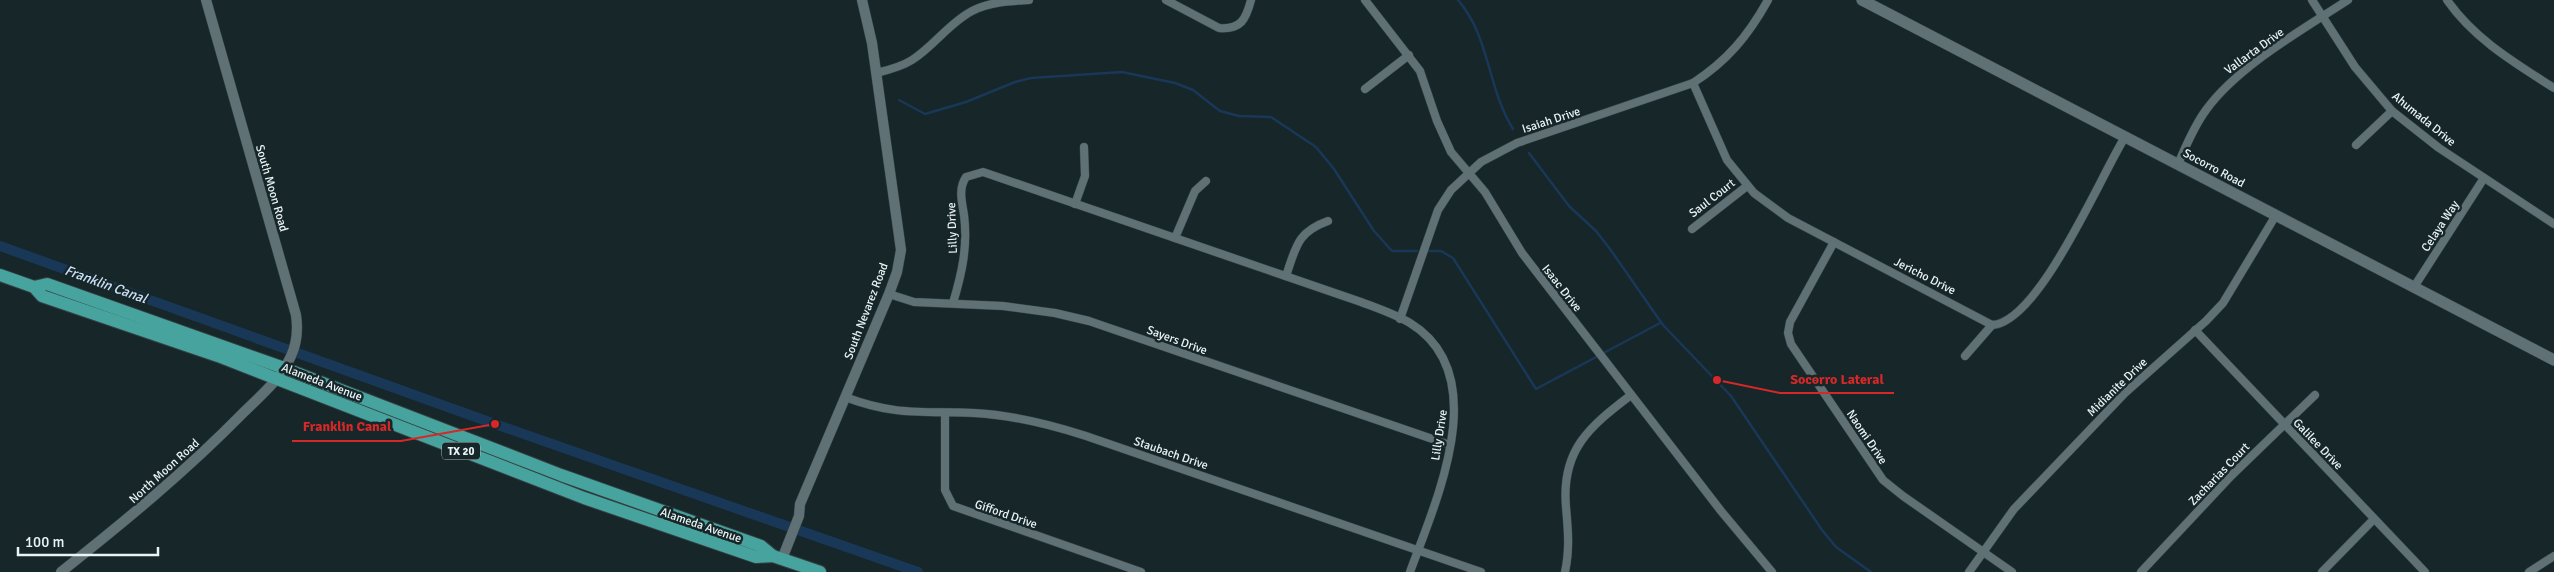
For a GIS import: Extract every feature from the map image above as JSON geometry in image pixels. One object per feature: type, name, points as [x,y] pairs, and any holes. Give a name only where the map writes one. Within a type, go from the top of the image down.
[{"type":"main road","name":"Socorro Road","points":[[1862,0],[1879,4],[2178,164],[2554,360]]},
{"type":"main road","name":"Alameda Avenue","points":[[0,275],[34,287],[42,296],[218,356],[584,498],[756,557],[780,555]]},
{"type":"main road","name":"Alameda Avenue","points":[[34,287],[47,284],[286,364],[561,475],[761,546],[820,572]]},
{"type":"street","name":"South Moon Road","points":[[206,0],[296,315],[296,341],[277,379]]},
{"type":"street","name":"South Nevarez Road","points":[[780,555],[798,519],[800,504],[897,272],[901,238],[876,73],[862,0]]},
{"type":"street","points":[[876,73],[894,69],[912,60],[956,21],[974,10],[1003,1],[1028,0]]},
{"type":"street","points":[[1166,0],[1211,24],[1229,29],[1241,24],[1246,19],[1250,0]]},
{"type":"street","name":"Isaac Drive","points":[[1365,0],[1420,71],[1444,140],[1451,152],[1485,192],[1522,253],[1631,395],[1772,572]]},
{"type":"street","name":"Isaiah Drive","points":[[1400,319],[1438,210],[1451,190],[1469,173],[1499,150],[1692,84],[1710,72],[1736,50],[1768,0]]},
{"type":"street","name":"Ahumada Drive","points":[[2312,0],[2355,67],[2392,111],[2439,148],[2554,224]]},
{"type":"street","name":"Vallarta Drive","points":[[2178,164],[2205,111],[2230,82],[2348,0]]},
{"type":"street","points":[[2448,0],[2456,12],[2482,39],[2554,88]]},
{"type":"street","points":[[1365,89],[1408,55]]},
{"type":"street","name":"Jericho Drive","points":[[1692,84],[1727,160],[1747,186],[1788,218],[1992,325]]},
{"type":"street","points":[[2356,145],[2392,111]]},
{"type":"street","points":[[1965,356],[1992,325],[2008,320],[2049,275],[2068,245],[2125,136]]},
{"type":"street","points":[[1075,204],[1085,176],[1084,147]]},
{"type":"street","name":"Lilly Drive","points":[[953,303],[964,264],[965,224],[961,190],[966,178],[976,173],[992,173],[1075,204],[1368,305],[1400,319],[1419,330],[1433,344],[1445,364],[1454,396],[1450,445],[1445,469],[1410,572]]},
{"type":"street","name":"Celaya Way","points":[[2414,287],[2484,178]]},
{"type":"street","points":[[1175,238],[1195,192],[1206,181]]},
{"type":"street","name":"Saul Court","points":[[1692,229],[1747,186]]},
{"type":"street","name":"Midianite Drive","points":[[1969,572],[2014,509],[2125,393],[2223,303],[2276,215]]},
{"type":"street","points":[[1286,276],[1298,242],[1305,232],[1328,221]]},
{"type":"street","name":"Naomi Drive","points":[[1834,242],[1790,322],[1788,333],[1791,344],[1884,480],[1903,496],[2012,572]]},
{"type":"street","name":"Sayers Drive","points":[[889,294],[918,303],[1003,306],[1055,313],[1088,321],[1450,445]]},
{"type":"street","name":"Galilee Drive","points":[[2195,330],[2425,572]]},
{"type":"street","name":"North Moon Road","points":[[64,571],[163,490],[277,379]]},
{"type":"street","points":[[1565,572],[1569,546],[1565,481],[1570,464],[1577,446],[1588,430],[1631,395]]},
{"type":"street","name":"Zacharias Court","points":[[2141,572],[2232,475],[2315,395]]},
{"type":"street","name":"Staubach Drive","points":[[845,397],[882,409],[907,413],[972,413],[1035,420],[1481,572]]},
{"type":"street","name":"Gifford Drive","points":[[946,414],[945,490],[953,506],[1141,572]]},
{"type":"street","points":[[2322,572],[2374,519]]},
{"type":"street","points":[[2529,572],[2554,556]]},
{"type":"waterway","points":[[1458,0],[1468,14],[1483,46],[1504,113],[1513,129]]},
{"type":"waterway","points":[[899,100],[925,114],[966,102],[1015,82],[1031,78],[1122,72],[1175,83],[1193,90],[1220,111],[1239,116],[1271,117],[1316,147],[1334,169],[1374,231],[1392,251],[1417,251]]},
{"type":"waterway","points":[[1529,153],[1569,206],[1596,231],[1663,325],[1731,396],[1822,530],[1836,547],[1871,572]]},
{"type":"waterway","name":"Franklin Canal","points":[[0,246],[495,424],[918,572]]},
{"type":"waterway","points":[[1428,251],[1441,251],[1453,258],[1536,389],[1660,323]]},
{"type":"place","name":"Socorro Lateral","points":[[1717,380]]},
{"type":"place","name":"Franklin Canal","points":[[495,424]]}]
